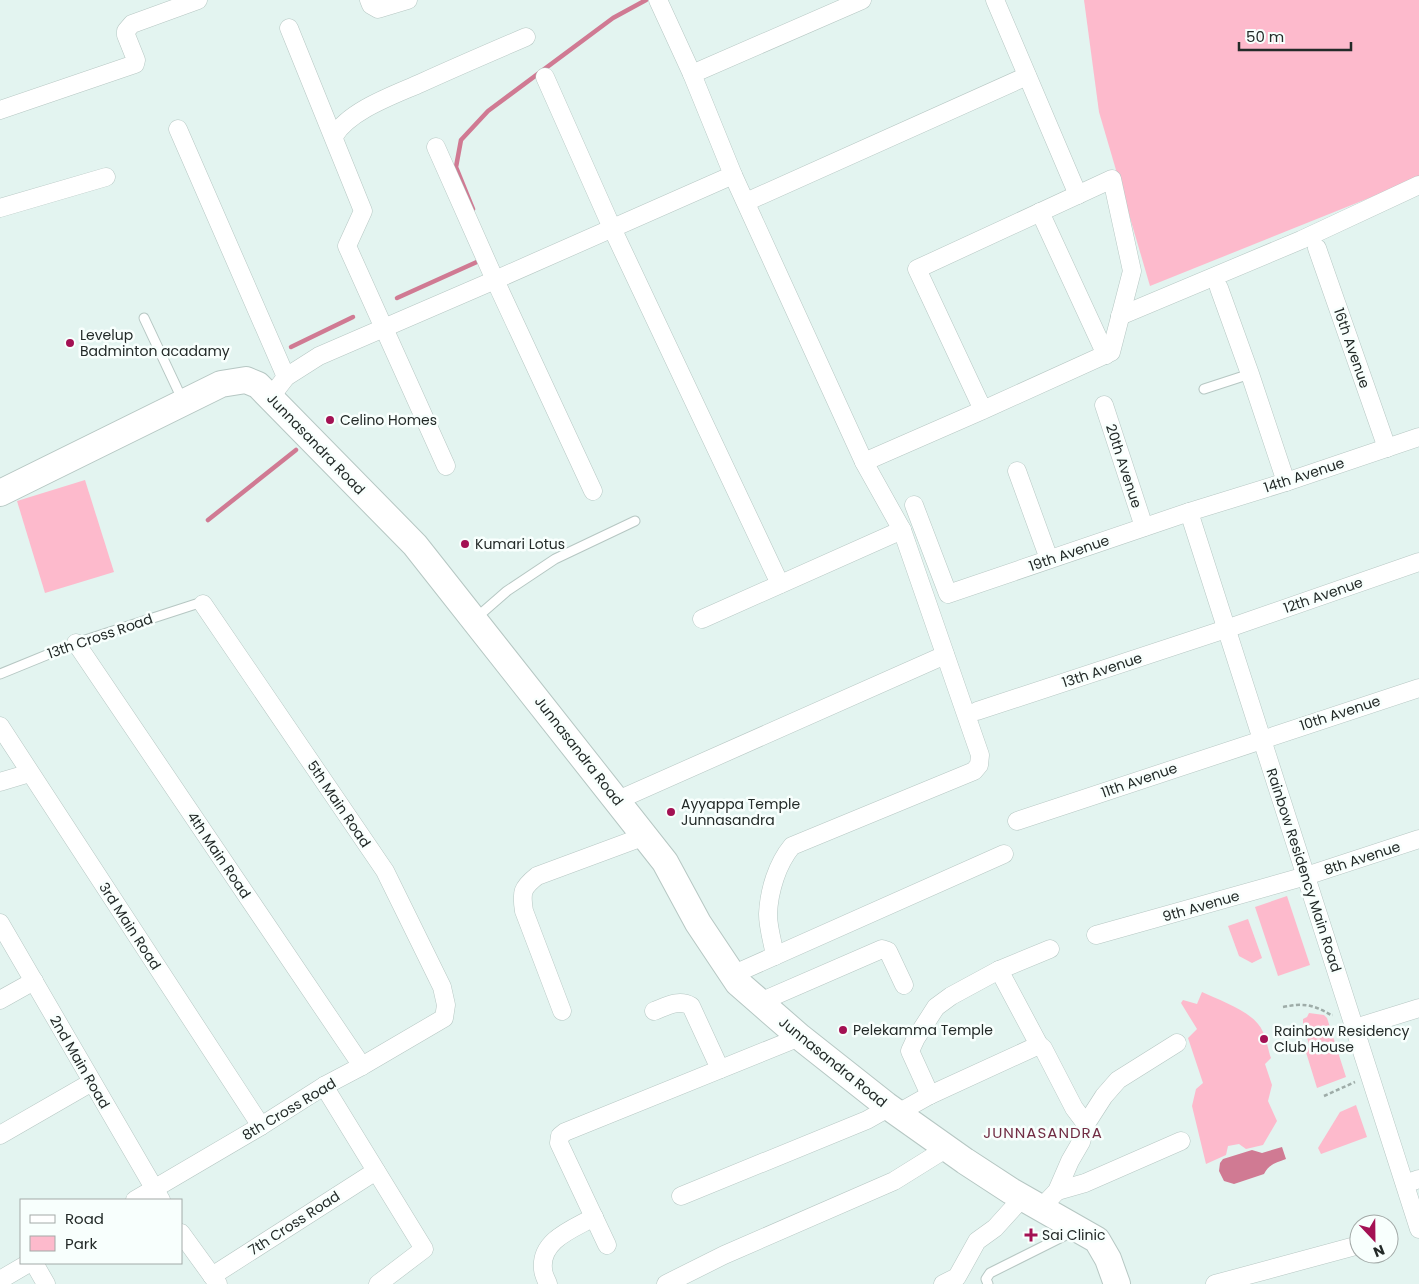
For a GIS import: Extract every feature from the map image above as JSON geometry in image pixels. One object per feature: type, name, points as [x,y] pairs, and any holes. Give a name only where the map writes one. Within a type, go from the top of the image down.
[{"type":"street","points":[[0,110],[136,64],[126,35],[126,31],[132,24],[198,0]]},
{"type":"street","points":[[369,0],[371,5],[378,9],[408,0]]},
{"type":"street","points":[[692,74],[862,0]]},
{"type":"street","points":[[995,0],[1078,195]]},
{"type":"street","points":[[658,1],[692,74],[733,175],[864,462],[902,530],[980,755],[980,765],[974,771],[792,846],[783,857],[771,892],[768,916],[775,956]]},
{"type":"street","points":[[289,28],[364,211],[347,246],[382,328],[446,466]]},
{"type":"street","points":[[334,136],[339,128],[363,110],[462,64],[526,37]]},
{"type":"street","points":[[746,202],[1027,76]]},
{"type":"street","points":[[545,77],[612,228],[780,584]]},
{"type":"street","points":[[178,129],[286,377]]},
{"type":"street","points":[[436,147],[495,280],[593,490]]},
{"type":"street","points":[[275,402],[276,390],[286,377],[319,356],[733,175]]},
{"type":"street","points":[[0,208],[106,177]]},
{"type":"street","points":[[864,462],[983,410],[1111,352],[1132,271],[1112,179],[917,270],[983,410]]},
{"type":"street","points":[[1120,316],[1301,240],[1419,185]]},
{"type":"street","points":[[1040,212],[1106,355]]},
{"type":"street","name":"16th Avenue","points":[[1317,248],[1386,448]]},
{"type":"street","points":[[1219,288],[1286,482]]},
{"type":"street","name":"Junnasandra Road","points":[[0,492],[221,384],[246,380],[258,385],[415,545],[646,836],[665,862],[698,923],[738,983],[800,1037],[894,1110],[965,1161],[1041,1198],[1079,1229],[1097,1240],[1108,1259],[1117,1284]]},
{"type":"street","name":"20th Avenue","points":[[1104,405],[1144,527]]},
{"type":"street","name":"14th Avenue","points":[[1189,512],[1286,482],[1419,437]]},
{"type":"street","points":[[1017,472],[1049,559]]},
{"type":"street","name":"19th Avenue","points":[[914,505],[948,594],[1189,512]]},
{"type":"street","name":"Rainbow Residency Main Road","points":[[1189,512],[1370,1075],[1412,1182],[1419,1229]]},
{"type":"street","points":[[702,619],[902,530]]},
{"type":"street","name":"12th Avenue","points":[[1226,630],[1419,562]]},
{"type":"street","name":"5th Main Road","points":[[203,604],[385,871],[442,987],[446,1005],[444,1018]]},
{"type":"street","name":"13th Avenue","points":[[977,711],[1226,630]]},
{"type":"street","name":"4th Main Road","points":[[76,643],[362,1066]]},
{"type":"street","points":[[618,800],[945,655]]},
{"type":"street","name":"10th Avenue","points":[[1262,739],[1419,688]]},
{"type":"street","name":"3rd Main Road","points":[[0,726],[261,1126]]},
{"type":"street","name":"11th Avenue","points":[[1017,821],[1262,739]]},
{"type":"street","points":[[0,782],[30,773]]},
{"type":"street","points":[[562,1011],[524,911],[522,896],[526,885],[537,876],[646,836]]},
{"type":"street","name":"8th Avenue","points":[[1306,876],[1419,839]]},
{"type":"street","points":[[732,975],[1004,854]]},
{"type":"street","name":"9th Avenue","points":[[1096,935],[1306,876]]},
{"type":"street","name":"2nd Main Road","points":[[0,923],[157,1195]]},
{"type":"street","points":[[760,1002],[882,949],[888,951],[904,985]]},
{"type":"street","points":[[930,1095],[910,1051],[936,1007],[951,996],[999,970],[1050,950]]},
{"type":"street","points":[[999,970],[1074,1108],[1086,1124]]},
{"type":"street","points":[[0,1000],[34,981]]},
{"type":"street","points":[[654,1011],[679,1002],[691,1006],[720,1069]]},
{"type":"street","points":[[1355,1028],[1419,1008]]},
{"type":"street","name":"8th Cross Road","points":[[139,1199],[157,1195],[324,1086],[444,1018]]},
{"type":"street","points":[[607,1245],[559,1143],[560,1136],[564,1132],[800,1037]]},
{"type":"street","points":[[1041,1198],[1070,1161],[1081,1142],[1086,1124],[1104,1096],[1118,1080],[1177,1043]]},
{"type":"street","points":[[681,1196],[930,1095],[1039,1045]]},
{"type":"street","points":[[0,1135],[92,1082]]},
{"type":"street","points":[[324,1086],[424,1250],[378,1284]]},
{"type":"street","points":[[942,1284],[957,1277],[977,1241],[1041,1198],[1092,1180],[1181,1141]]},
{"type":"street","points":[[666,1284],[724,1255],[894,1180],[947,1148]]},
{"type":"street","name":"7th Cross Road","points":[[215,1280],[376,1171]]},
{"type":"street","points":[[548,1284],[543,1269],[544,1254],[549,1245],[562,1234],[594,1218]]},
{"type":"street","points":[[182,1234],[215,1280]]},
{"type":"street","points":[[1215,1284],[1349,1248]]},
{"type":"street","points":[[0,1280],[27,1264]]},
{"type":"street","points":[[35,1264],[46,1284]]},
{"type":"lane","points":[[144,318],[184,403]]},
{"type":"lane","points":[[1204,389],[1250,374]]},
{"type":"lane","points":[[474,619],[507,591],[555,559],[635,521]]},
{"type":"lane","name":"13th Cross Road","points":[[0,674],[76,643],[196,604],[203,604]]},
{"type":"lane","points":[[988,1284],[986,1279],[990,1273],[1079,1229]]},
{"type":"path","points":[[1282,1007],[1303,1004],[1331,1015],[1350,1011]]},
{"type":"path","points":[[1324,1096],[1370,1075]]},
{"type":"green space","points":[[1084,0],[1419,0],[1419,178],[1150,286],[1099,112]]},
{"type":"green space","points":[[85,480],[114,572],[45,593],[17,501]]},
{"type":"green space","points":[[1287,896],[1310,965],[1278,976],[1255,907]]},
{"type":"green space","points":[[1248,919],[1262,958],[1252,963],[1239,956],[1228,926]]},
{"type":"green space","points":[[1202,992],[1228,1003],[1245,1013],[1259,1025],[1266,1038],[1271,1058],[1265,1064],[1272,1085],[1268,1101],[1277,1121],[1263,1145],[1246,1149],[1239,1144],[1228,1146],[1226,1155],[1206,1164],[1192,1106],[1196,1089],[1203,1083],[1188,1038],[1197,1029],[1181,1003],[1183,1000],[1197,1004]]},
{"type":"green space","points":[[1309,1013],[1324,1015],[1327,1018],[1346,1077],[1317,1088],[1305,1049],[1310,1047],[1303,1019]]},
{"type":"green space","points":[[1356,1105],[1367,1137],[1321,1154],[1318,1148],[1340,1112]]},
{"type":"shaded area","points":[[1282,1147],[1286,1159],[1271,1166],[1264,1174],[1234,1184],[1224,1181],[1219,1171],[1220,1163],[1223,1159],[1252,1150],[1262,1153]]},
{"type":"waterway","points":[[473,209],[456,167],[461,140],[488,111],[613,18],[646,0]]},
{"type":"waterway","points":[[397,298],[479,261]]},
{"type":"waterway","points":[[291,347],[353,317]]},
{"type":"waterway","points":[[208,520],[296,450]]},
{"type":"place","name":"Levelup Badminton acadamy","points":[[70,343]]},
{"type":"place","name":"Celino Homes","points":[[330,420]]},
{"type":"place","name":"Kumari Lotus","points":[[465,544]]},
{"type":"place","name":"Ayyappa Temple Junnasandra","points":[[671,812]]},
{"type":"place","name":"Pelekamma Temple","points":[[843,1030]]},
{"type":"place","name":"Rainbow Residency Club House","points":[[1264,1039]]},
{"type":"place","name":"Sai Clinic","points":[[1031,1235]]},
{"type":"district","name":"JUNNASANDRA","points":[[1043,1133]]}]
